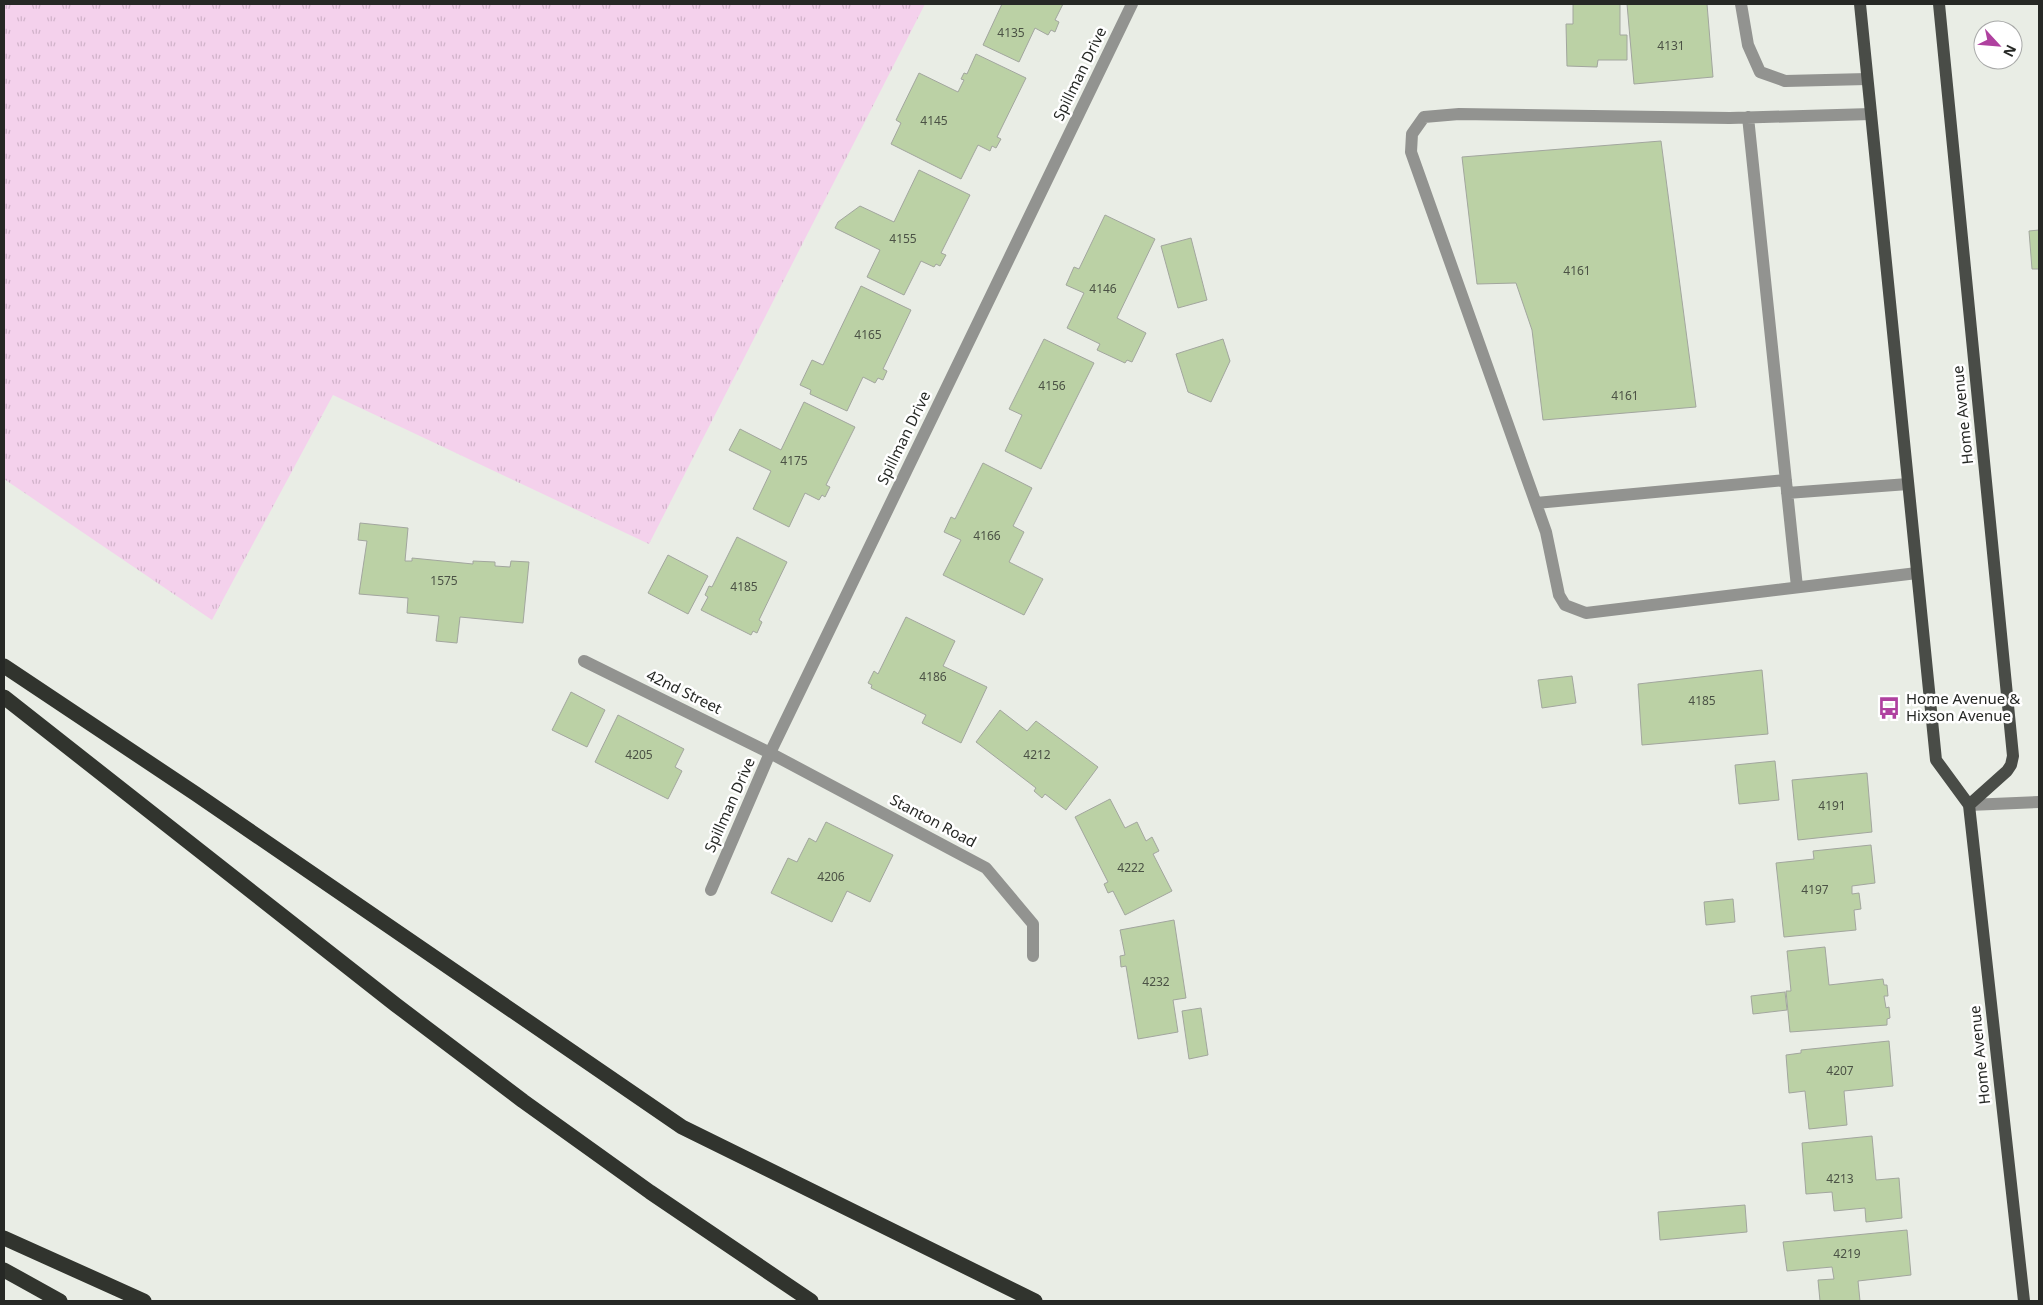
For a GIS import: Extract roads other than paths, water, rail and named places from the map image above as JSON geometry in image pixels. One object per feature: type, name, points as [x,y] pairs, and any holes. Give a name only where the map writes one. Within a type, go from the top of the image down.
[{"type":"highway","points":[[4,666],[196,794],[682,1127],[1035,1301]]},
{"type":"highway","points":[[4,697],[396,1005],[523,1101],[666,1203],[811,1301]]},
{"type":"highway","points":[[4,1238],[144,1301]]},
{"type":"highway","points":[[4,1270],[60,1301]]},
{"type":"main road","name":"Home Avenue","points":[[1860,4],[1936,760],[1969,805],[2024,1301]]},
{"type":"main road","name":"Home Avenue","points":[[1939,4],[2013,756],[2007,771],[1969,805]]},
{"type":"street","name":"Spillman Drive","points":[[711,890],[770,753],[1132,4]]},
{"type":"street","points":[[1741,4],[1748,45],[1760,72],[1784,81],[1868,80]]},
{"type":"street","points":[[1871,114],[1748,117],[1459,114],[1424,117],[1412,134],[1411,152],[1546,532],[1559,595],[1565,605],[1586,613],[1918,573]]},
{"type":"street","points":[[1748,117],[1798,587]]},
{"type":"street","points":[[1536,503],[1786,480]]},
{"type":"street","points":[[1787,493],[1908,484]]},
{"type":"street","name":"42nd Street","points":[[584,661],[770,753]]},
{"type":"street","name":"Stanton Road","points":[[770,753],[986,868],[1033,924],[1033,956]]},
{"type":"street","points":[[1969,805],[2039,802]]},
{"type":"place","name":"Home Avenue & Hixson Avenue","points":[[1889,708]]}]
